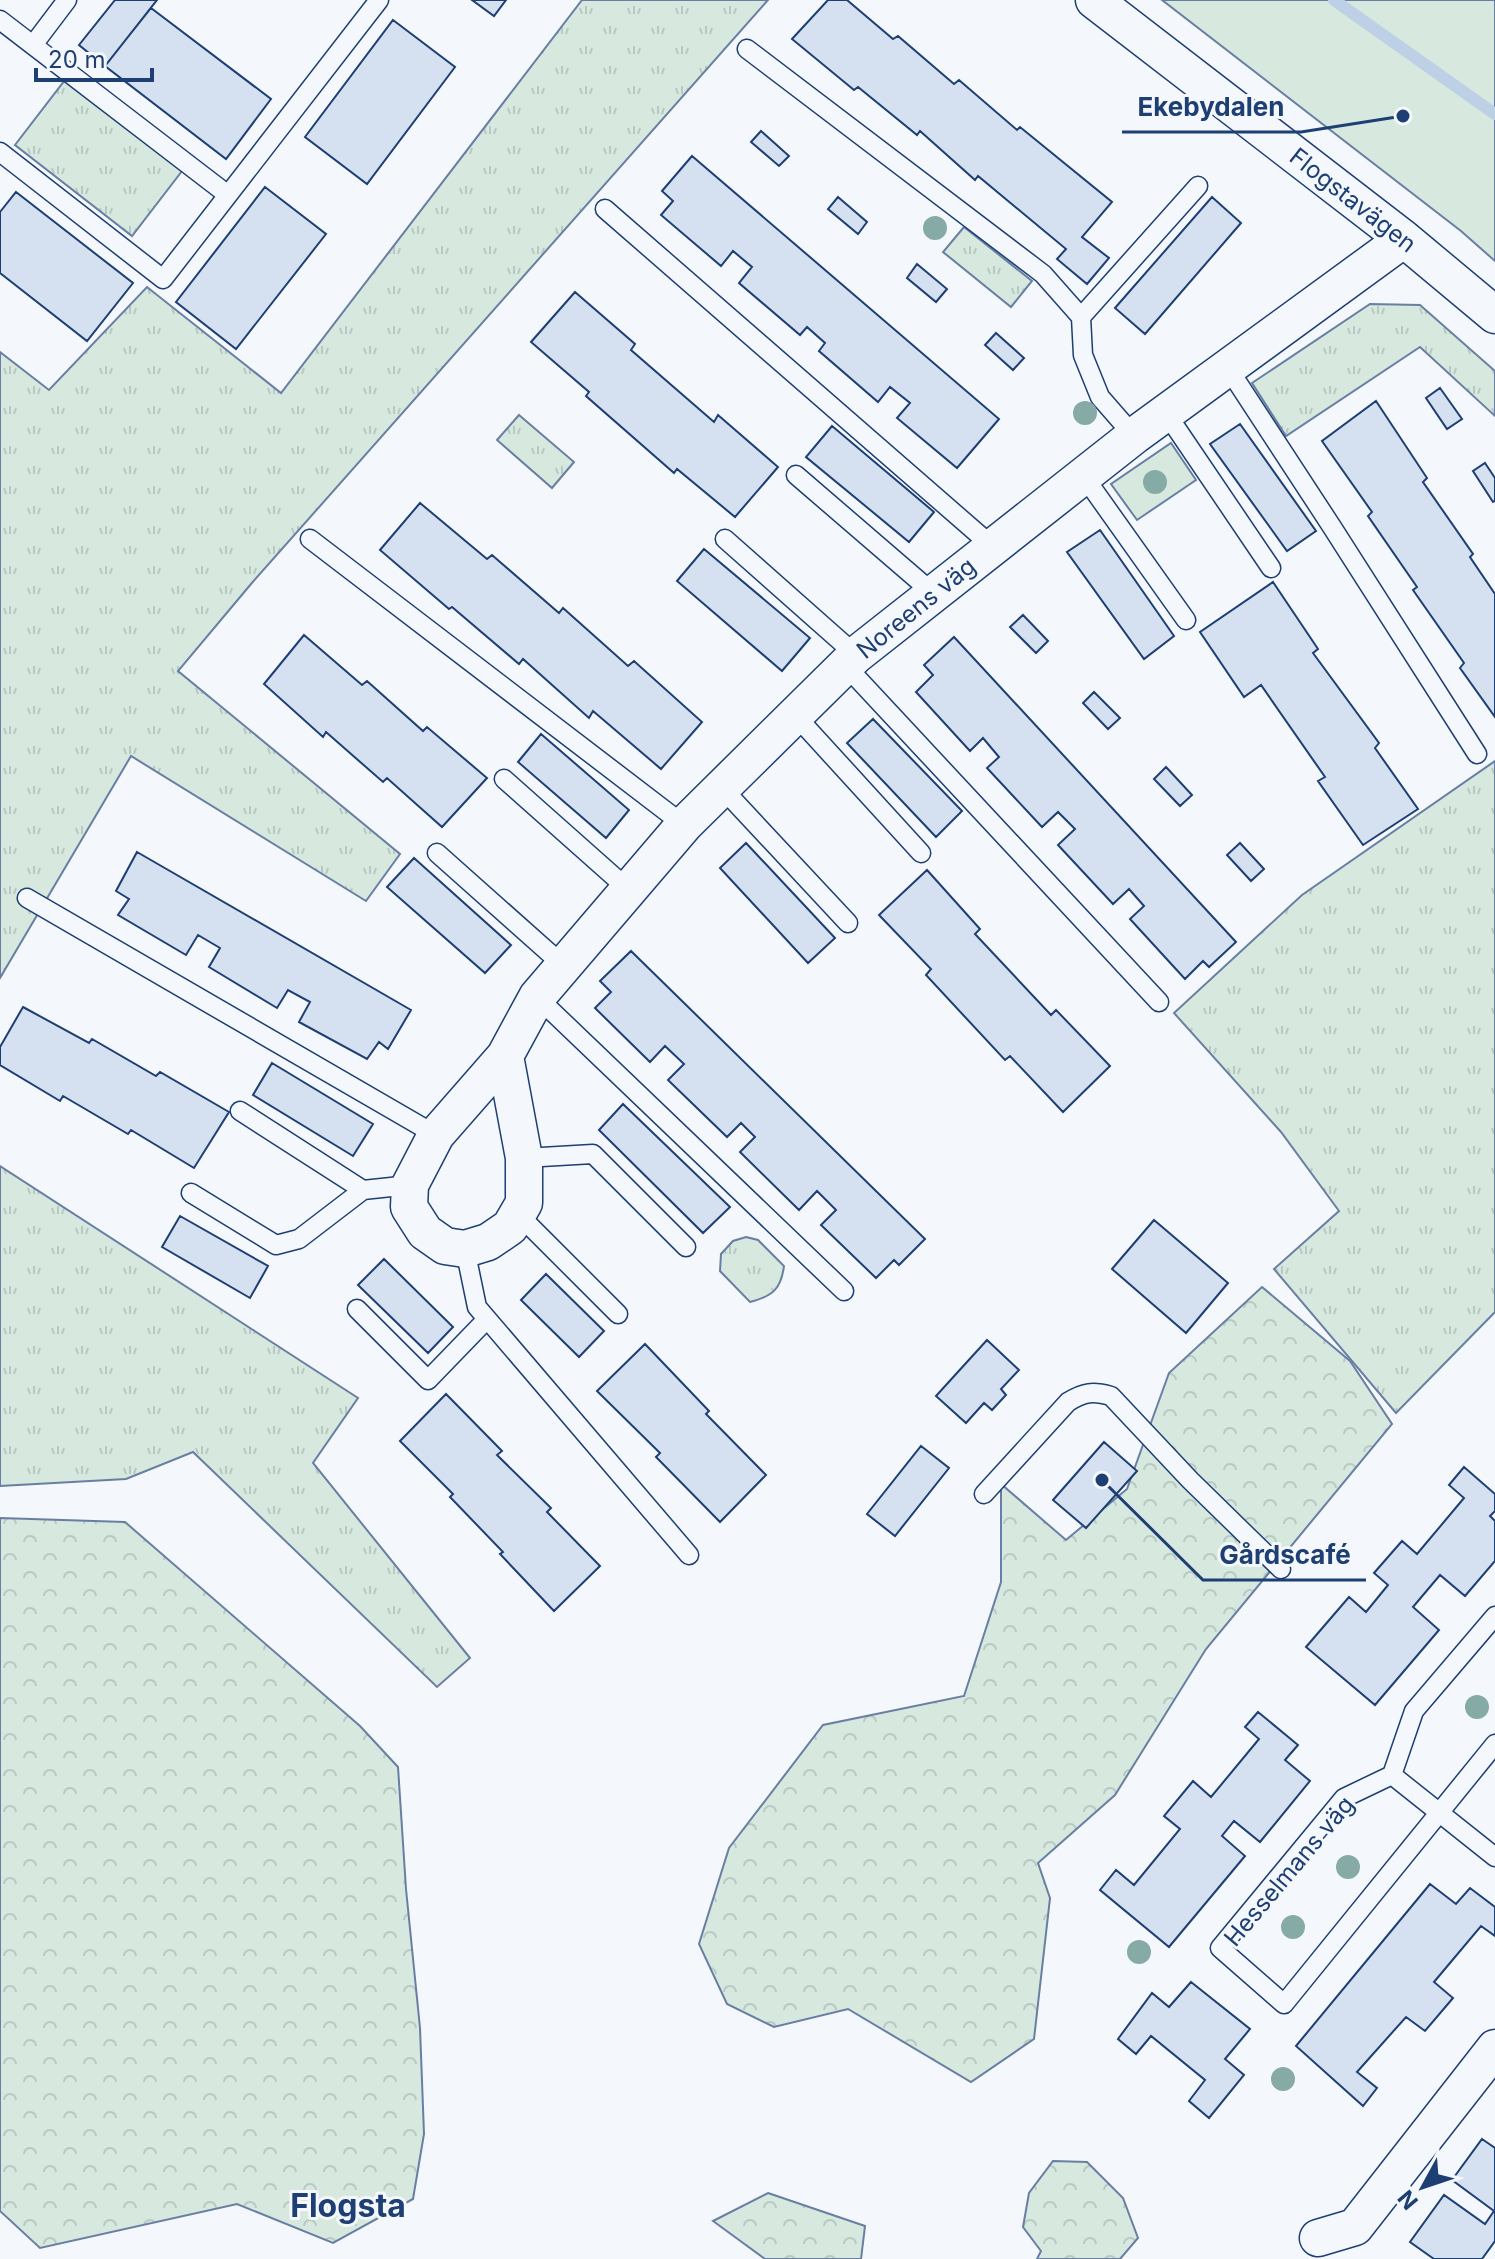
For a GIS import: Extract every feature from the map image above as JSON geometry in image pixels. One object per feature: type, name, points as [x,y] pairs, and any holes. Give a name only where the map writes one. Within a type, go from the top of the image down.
[{"type":"street","name":"Flogstavägen","points":[[1094,0],[1404,239],[1495,315]]},
{"type":"street","name":"Noreens väg","points":[[410,1185],[436,1135],[505,1056],[537,997],[684,825],[851,660],[1134,436],[1404,239]]},
{"type":"street","points":[[410,1185],[409,1207],[425,1232],[445,1246],[465,1249],[488,1242],[510,1227],[524,1203],[524,1158],[505,1056]]},
{"type":"street","points":[[1318,2238],[1355,2227],[1495,2048]]},
{"type":"lane","points":[[33,45],[67,0]]},
{"type":"lane","points":[[0,152],[163,279],[379,0]]},
{"type":"lane","points":[[0,20],[228,195]]},
{"type":"lane","points":[[747,49],[1043,274],[1081,317],[1083,355],[1100,397],[1134,436]]},
{"type":"lane","points":[[1081,317],[1198,186]]},
{"type":"lane","points":[[605,209],[992,546]]},
{"type":"lane","points":[[1228,368],[1477,754]]},
{"type":"lane","points":[[1166,413],[1271,568]]},
{"type":"lane","points":[[796,475],[933,593]]},
{"type":"lane","points":[[1083,475],[1186,620]]},
{"type":"lane","points":[[310,539],[684,825]]},
{"type":"lane","points":[[725,539],[851,660],[1159,1002]]},
{"type":"lane","points":[[795,715],[921,853]]},
{"type":"lane","points":[[504,779],[629,890]]},
{"type":"lane","points":[[722,788],[848,923]]},
{"type":"lane","points":[[437,853],[564,966]]},
{"type":"lane","points":[[27,898],[436,1135]]},
{"type":"lane","points":[[537,997],[844,1291]]},
{"type":"lane","points":[[240,1111],[363,1190]]},
{"type":"lane","points":[[524,1158],[593,1154],[686,1247]]},
{"type":"lane","points":[[191,1193],[276,1245],[299,1239],[363,1190],[410,1185]]},
{"type":"lane","points":[[518,1214],[618,1314]]},
{"type":"lane","points":[[465,1249],[477,1307],[689,1555]]},
{"type":"lane","points":[[357,1309],[428,1380],[487,1319]]},
{"type":"lane","points":[[984,1494],[1068,1402],[1082,1393],[1096,1392],[1111,1396],[1190,1480],[1281,1569]]},
{"type":"lane","points":[[1495,1616],[1414,1711],[1392,1775],[1495,1857]]},
{"type":"lane","name":"Hesselmans väg","points":[[1392,1775],[1344,1798],[1220,1948],[1284,2004],[1495,1744]]},
{"type":"green space","points":[[582,0],[768,0],[251,584],[178,671],[400,854],[366,901],[131,756],[0,978],[0,352],[49,390],[147,287],[281,393]]},
{"type":"green space","points":[[1162,0],[1495,0],[1495,261],[1461,231]]},
{"type":"green space","points":[[65,80],[182,171],[132,236],[15,145]]},
{"type":"green space","points":[[964,227],[1032,281],[1011,307],[943,252]]},
{"type":"green space","points":[[1370,304],[1420,305],[1495,371],[1495,416],[1420,347],[1286,436],[1252,383]]},
{"type":"green space","points":[[519,415],[574,462],[552,488],[497,440]]},
{"type":"green space","points":[[1171,443],[1196,480],[1137,520],[1111,484]]},
{"type":"green space","points":[[1495,761],[1495,1312],[1396,1413],[1274,1269],[1339,1211],[1281,1132],[1174,1013],[1302,895]]},
{"type":"green space","points":[[0,1166],[358,1398],[313,1463],[470,1658],[437,1687],[193,1452],[126,1479],[0,1486]]},
{"type":"green space","points":[[746,1237],[758,1240],[784,1266],[778,1286],[765,1297],[750,1302],[720,1271],[721,1254],[733,1241]]},
{"type":"green space","points":[[1262,1287],[1350,1361],[1392,1424],[1206,1649],[1115,1795],[1038,1863],[1050,1898],[1034,2039],[971,2082],[848,2009],[774,2027],[727,2004],[699,1944],[729,1848],[823,1725],[964,1696],[1001,1582],[1001,1484],[1066,1540],[1127,1489],[1169,1373]]},
{"type":"green space","points":[[0,1518],[125,1522],[360,1726],[398,1767],[420,2028],[424,2134],[413,2199],[333,2243],[237,2204],[40,2248],[0,2211]]},
{"type":"green space","points":[[1053,2161],[1087,2162],[1123,2198],[1138,2238],[1120,2259],[1037,2259],[1041,2251],[1023,2227],[1029,2193]]},
{"type":"green space","points":[[768,2193],[865,2226],[861,2259],[765,2259],[713,2221]]},
{"type":"building","points":[[115,0],[157,0],[105,66],[79,45]]},
{"type":"building","points":[[472,0],[506,0],[494,16]]},
{"type":"building","points":[[828,0],[847,0],[893,39],[898,36],[954,84],[959,80],[1017,130],[1020,127],[1112,202],[1082,237],[1109,258],[1087,284],[1057,259],[1066,249],[978,176],[975,180],[920,131],[917,135],[858,87],[854,90],[792,39]]},
{"type":"building","points":[[151,8],[271,99],[226,159],[105,66]]},
{"type":"building","points":[[393,20],[455,67],[367,184],[305,137]]},
{"type":"building","points":[[761,131],[789,156],[779,166],[751,142]]},
{"type":"building","points":[[692,156],[999,419],[957,468],[897,418],[910,403],[890,387],[878,402],[819,351],[825,343],[807,327],[800,335],[739,283],[752,267],[733,251],[721,266],[661,215],[673,201],[662,191]]},
{"type":"building","points":[[265,187],[326,234],[236,349],[176,302]]},
{"type":"building","points":[[16,192],[133,283],[87,341],[0,273],[0,212]]},
{"type":"building","points":[[838,197],[867,222],[858,234],[828,209]]},
{"type":"building","points":[[1212,197],[1241,223],[1145,334],[1115,308]]},
{"type":"building","points":[[917,264],[947,289],[936,302],[907,278]]},
{"type":"building","points":[[575,292],[635,344],[631,350],[714,422],[718,415],[778,467],[735,517],[677,469],[674,473],[586,396],[589,392],[531,342]]},
{"type":"building","points":[[996,333],[1024,358],[1013,370],[985,345]]},
{"type":"building","points":[[1440,388],[1462,419],[1447,429],[1426,398]]},
{"type":"building","points":[[1376,401],[1427,478],[1423,482],[1473,554],[1470,557],[1495,594],[1495,717],[1460,668],[1464,663],[1413,590],[1417,587],[1368,516],[1372,512],[1322,441]]},
{"type":"building","points":[[1240,424],[1316,531],[1287,551],[1210,444]]},
{"type":"building","points":[[832,426],[934,512],[909,542],[806,457]]},
{"type":"building","points":[[1485,463],[1495,478],[1493,502],[1473,471]]},
{"type":"building","points":[[420,503],[487,559],[492,555],[559,613],[563,608],[628,666],[634,661],[702,722],[661,769],[593,711],[589,718],[523,659],[519,664],[380,550]]},
{"type":"building","points":[[1100,530],[1174,636],[1144,659],[1067,552]]},
{"type":"building","points":[[704,549],[810,638],[782,671],[677,581]]},
{"type":"building","points":[[1273,582],[1318,649],[1313,653],[1379,743],[1375,748],[1418,809],[1363,845],[1318,781],[1325,777],[1261,685],[1244,697],[1200,632]]},
{"type":"building","points":[[1023,615],[1048,641],[1036,653],[1010,627]]},
{"type":"building","points":[[304,635],[362,685],[367,681],[423,731],[427,727],[487,778],[442,827],[387,778],[383,782],[326,732],[323,737],[264,684]]},
{"type":"building","points":[[954,637],[1236,942],[1209,967],[1203,961],[1185,979],[1130,919],[1144,906],[1129,889],[1113,904],[1058,845],[1075,829],[1058,812],[1042,827],[987,768],[999,757],[983,738],[970,751],[916,692],[933,675],[924,665]]},
{"type":"building","points":[[1094,692],[1120,718],[1108,729],[1083,703]]},
{"type":"building","points":[[873,719],[962,811],[936,837],[847,743]]},
{"type":"building","points":[[541,734],[629,810],[606,838],[518,762]]},
{"type":"building","points":[[1166,767],[1192,795],[1180,806],[1154,779]]},
{"type":"building","points":[[746,843],[835,938],[808,963],[720,868]]},
{"type":"building","points":[[1240,843],[1264,869],[1251,881],[1227,855]]},
{"type":"building","points":[[137,852],[411,1010],[388,1049],[379,1042],[367,1059],[299,1022],[310,1002],[288,990],[277,1008],[209,967],[220,948],[198,935],[186,955],[118,915],[129,899],[116,891]]},
{"type":"building","points":[[414,858],[511,945],[485,973],[387,887]]},
{"type":"building","points":[[927,870],[980,929],[975,934],[1051,1015],[1056,1010],[1110,1066],[1063,1112],[1010,1056],[1005,1060],[926,975],[931,969],[879,915]]},
{"type":"building","points":[[631,951],[925,1239],[899,1265],[894,1260],[876,1278],[821,1225],[836,1210],[817,1191],[799,1210],[740,1152],[755,1137],[741,1123],[727,1137],[668,1080],[684,1064],[665,1046],[650,1062],[595,1008],[611,992],[600,981]]},
{"type":"building","points":[[23,1007],[89,1043],[92,1039],[156,1076],[160,1072],[229,1112],[194,1168],[131,1130],[128,1134],[63,1096],[60,1101],[0,1065],[0,1047]]},
{"type":"building","points":[[272,1063],[373,1124],[353,1156],[253,1095]]},
{"type":"building","points":[[623,1104],[730,1207],[703,1233],[599,1130]]},
{"type":"building","points":[[180,1216],[268,1266],[250,1298],[162,1247]]},
{"type":"building","points":[[1154,1220],[1228,1283],[1186,1333],[1112,1269]]},
{"type":"building","points":[[384,1259],[453,1327],[428,1353],[358,1285]]},
{"type":"building","points":[[546,1274],[604,1331],[579,1357],[521,1300]]},
{"type":"building","points":[[987,1340],[1019,1370],[1001,1389],[1006,1395],[992,1410],[984,1403],[966,1423],[936,1396]]},
{"type":"building","points":[[645,1344],[709,1411],[706,1414],[766,1475],[720,1522],[656,1457],[660,1453],[597,1391]]},
{"type":"building","points":[[446,1394],[502,1451],[497,1455],[551,1508],[547,1512],[600,1566],[554,1611],[450,1497],[453,1494],[400,1441]]},
{"type":"building","points":[[1104,1442],[1137,1471],[1086,1528],[1053,1500]]},
{"type":"building","points":[[921,1446],[949,1468],[895,1536],[867,1514]]},
{"type":"building","points":[[1464,1467],[1495,1494],[1495,1511],[1490,1516],[1495,1521],[1495,1561],[1465,1596],[1440,1575],[1413,1607],[1439,1630],[1375,1705],[1306,1647],[1349,1597],[1366,1612],[1388,1585],[1374,1573],[1402,1541],[1417,1554],[1464,1498],[1449,1485]]},
{"type":"building","points":[[1258,1712],[1298,1745],[1285,1760],[1310,1781],[1260,1842],[1234,1821],[1222,1836],[1245,1856],[1169,1947],[1100,1890],[1116,1870],[1134,1885],[1180,1829],[1164,1816],[1193,1781],[1211,1797],[1259,1739],[1245,1727]]},
{"type":"building","points":[[1430,1884],[1456,1904],[1470,1888],[1495,1907],[1495,1936],[1481,1926],[1434,1982],[1453,1998],[1425,2031],[1406,2017],[1357,2072],[1377,2088],[1363,2106],[1296,2046]]},
{"type":"building","points":[[1191,1982],[1250,2029],[1225,2059],[1244,2075],[1209,2118],[1189,2101],[1205,2080],[1151,2036],[1136,2054],[1118,2039],[1152,1993],[1169,2007]]},
{"type":"building","points":[[1482,2139],[1495,2148],[1495,2241],[1482,2259],[1434,2259],[1410,2242],[1444,2195],[1485,2224],[1494,2211],[1452,2180]]},
{"type":"waterway","points":[[1334,0],[1495,114]]},
{"type":"place","name":"Ekebydalen","points":[[1403,116]]},
{"type":"place","name":"Gårdscafé","points":[[1102,1480]]},
{"type":"district","name":"Flogsta","points":[[348,2205]]}]
